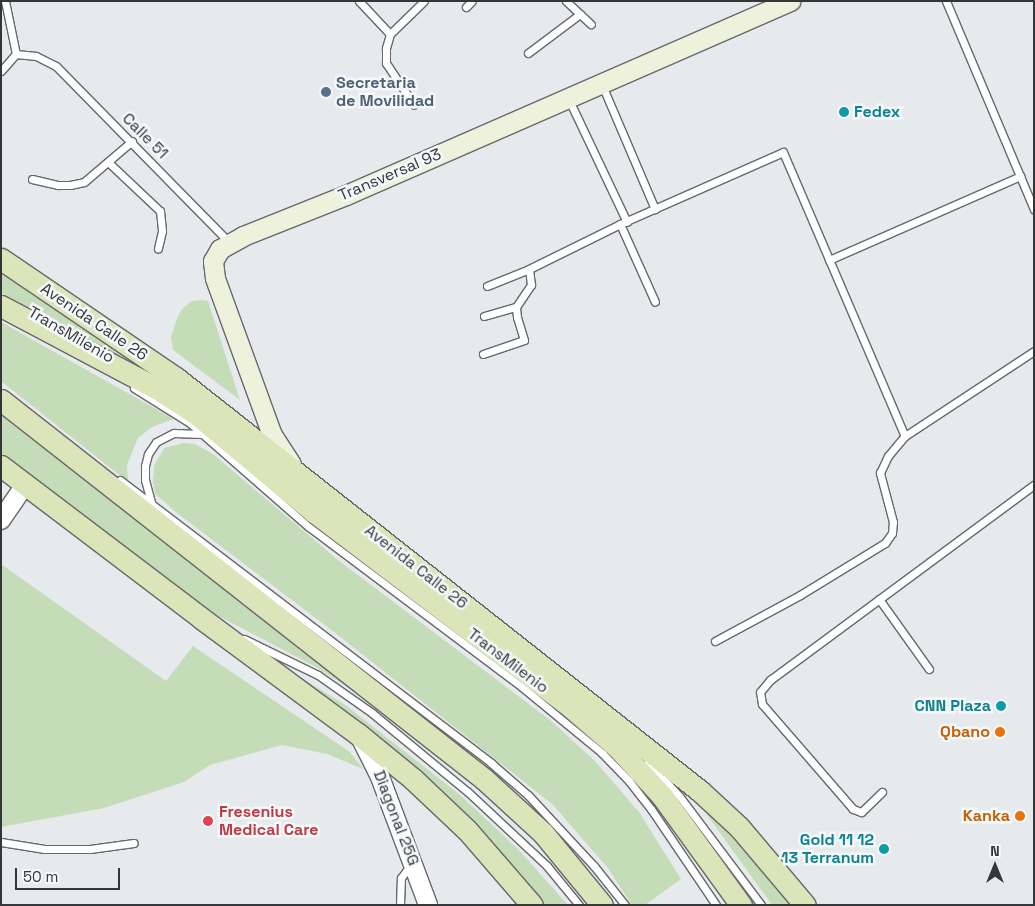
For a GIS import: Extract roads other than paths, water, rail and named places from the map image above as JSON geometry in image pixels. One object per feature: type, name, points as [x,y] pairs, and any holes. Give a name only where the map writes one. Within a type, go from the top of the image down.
[{"type":"main road","name":"Transversal 93","points":[[303,479],[272,435],[215,278],[213,269],[216,255],[229,243],[791,1]]},
{"type":"main road","name":"Avenida Calle 26","points":[[1,259],[162,368],[581,695],[700,791],[732,820],[772,863],[805,905]]},
{"type":"main road","name":"Avenida Calle 26","points":[[1,308],[156,388],[195,414],[314,512],[566,703],[617,747],[662,796],[741,905]]},
{"type":"main road","points":[[1,400],[484,778],[543,832],[602,905]]},
{"type":"main road","points":[[1,466],[358,734],[413,778],[468,830],[532,905]]},
{"type":"street","points":[[1,520],[25,485]]},
{"type":"street","name":"Diagonal 25G","points":[[358,734],[380,777],[428,905]]},
{"type":"lane","points":[[1,71],[16,54],[4,14],[5,1]]},
{"type":"lane","points":[[359,1],[390,34]]},
{"type":"lane","points":[[414,105],[386,63],[386,48],[390,34],[424,1]]},
{"type":"lane","points":[[566,1],[591,24]]},
{"type":"lane","points":[[946,1],[1034,209]]},
{"type":"lane","points":[[528,53],[580,14]]},
{"type":"lane","name":"Calle 51","points":[[16,54],[36,56],[56,66],[132,141],[229,243]]},
{"type":"lane","points":[[602,84],[656,209]]},
{"type":"lane","points":[[568,98],[623,223],[655,302]]},
{"type":"lane","points":[[32,179],[70,186],[84,182],[132,141]]},
{"type":"lane","points":[[487,286],[529,269],[623,223],[783,152],[905,436]]},
{"type":"lane","points":[[108,162],[160,212],[162,231],[158,249]]},
{"type":"lane","points":[[829,260],[1020,176]]},
{"type":"lane","points":[[484,316],[516,306],[531,284],[529,269]]},
{"type":"lane","points":[[483,354],[524,340],[517,317],[516,306]]},
{"type":"lane","name":"TransMilenio","points":[[1,308],[87,361]]},
{"type":"lane","points":[[715,641],[800,595],[885,543],[892,533],[893,522],[880,473],[888,456],[905,436],[1034,351]]},
{"type":"lane","name":"TransMilenio","points":[[126,384],[169,409],[202,434],[310,527],[522,687],[602,754],[629,781],[651,809],[716,905]]},
{"type":"lane","points":[[152,503],[145,480],[145,466],[148,454],[156,442],[174,433],[202,434]]},
{"type":"lane","points":[[115,476],[520,789],[594,866],[625,905]]},
{"type":"lane","points":[[882,792],[865,809],[856,812],[762,704],[760,698],[763,687],[1034,485]]},
{"type":"lane","points":[[879,599],[929,669]]},
{"type":"lane","points":[[201,618],[306,668],[372,713],[468,792],[547,866],[579,905]]},
{"type":"lane","points":[[581,695],[624,736],[680,797],[760,905]]},
{"type":"lane","points":[[1,842],[44,849],[90,849],[134,843]]},
{"type":"lane","points":[[400,905],[401,878],[413,862]]},
{"type":"place","name":"Secretaria de Movilidad","points":[[326,92]]},
{"type":"place","name":"Fedex","points":[[844,112]]},
{"type":"place","name":"CNN Plaza","points":[[1001,706]]},
{"type":"place","name":"Qbano","points":[[1000,732]]},
{"type":"place","name":"Kanka","points":[[1020,816]]},
{"type":"place","name":"Fresenius Medical Care","points":[[208,821]]},
{"type":"place","name":"Gold 11 12 13 Terranum","points":[[884,849]]}]
